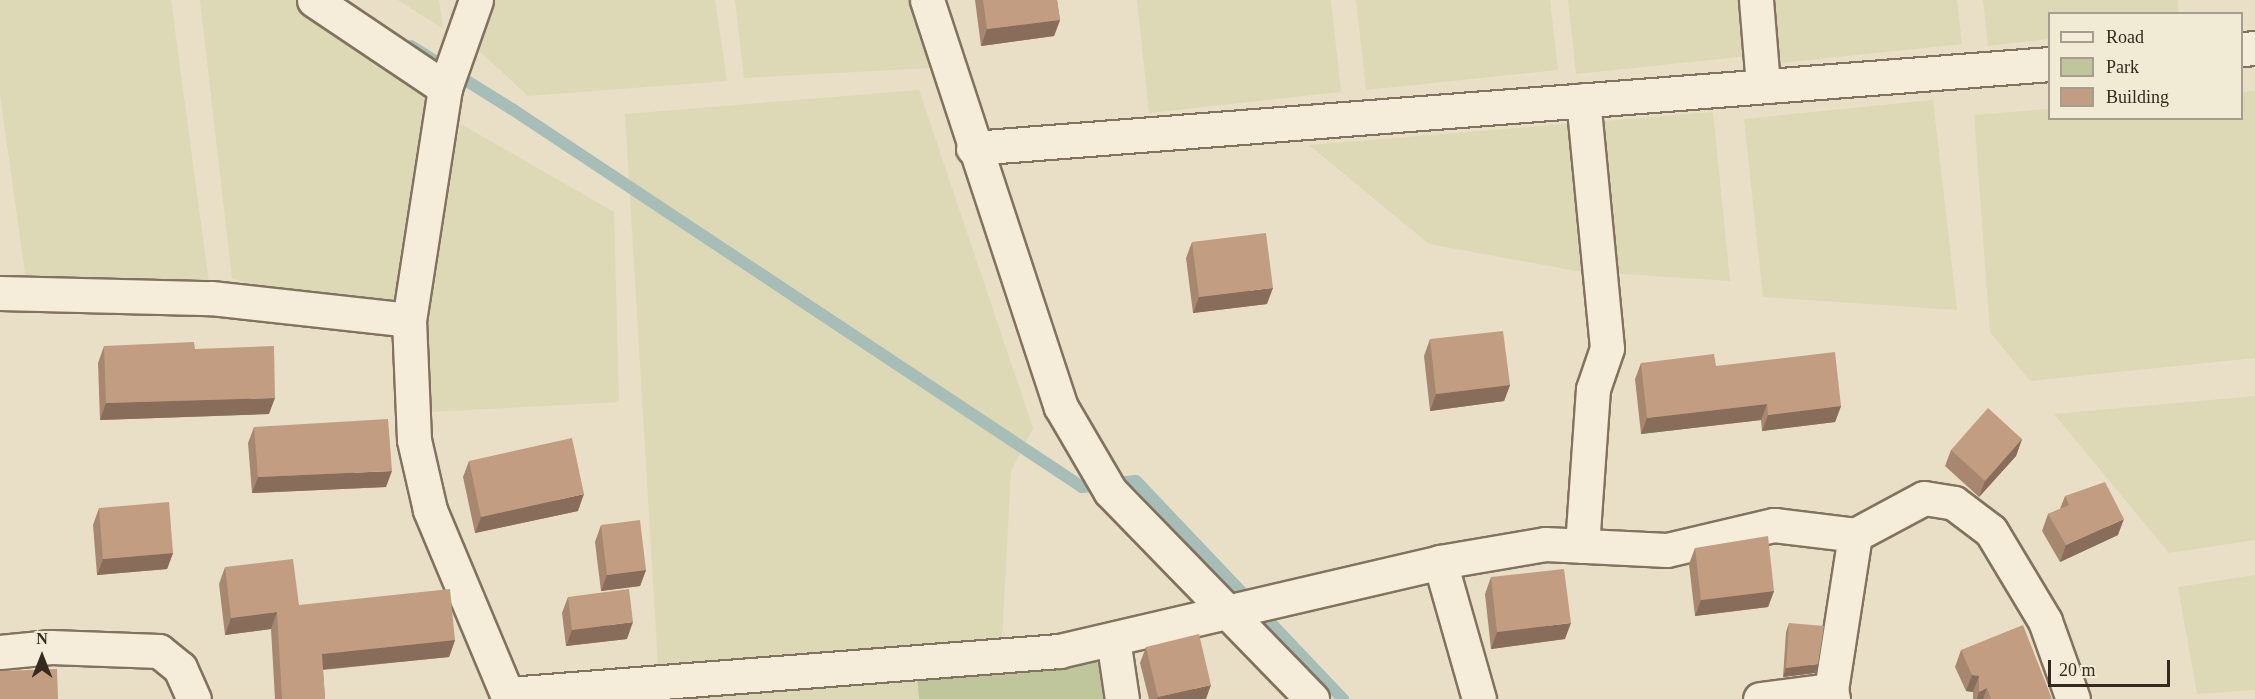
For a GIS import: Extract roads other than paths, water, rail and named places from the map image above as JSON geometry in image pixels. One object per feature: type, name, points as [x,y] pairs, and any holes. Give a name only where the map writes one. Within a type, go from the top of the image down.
[{"type":"street","points":[[314,0],[445,88]]},
{"type":"street","points":[[476,0],[445,88],[410,320],[414,440],[430,510],[509,696],[1059,651],[1229,614],[1440,562],[1545,544],[1667,550],[1774,525],[1855,536],[1924,498],[1954,503],[1991,531],[2045,621],[2073,699]]},
{"type":"street","points":[[927,0],[973,148],[1061,407],[1110,490],[1312,699]]},
{"type":"street","points":[[1756,0],[1763,86]]},
{"type":"street","points":[[973,148],[2048,64]]},
{"type":"street","points":[[1582,546],[1593,389],[1606,348],[1583,100]]},
{"type":"street","points":[[0,293],[211,298],[410,320]]},
{"type":"street","points":[[1760,699],[1832,695],[1855,536]]},
{"type":"street","points":[[1440,562],[1479,699]]},
{"type":"street","points":[[1113,639],[1122,699]]},
{"type":"street","points":[[0,652],[51,647],[159,651],[180,668],[194,699]]},
{"type":"waterway","points":[[411,46],[512,109],[1082,487],[1136,481],[1343,699]]}]
